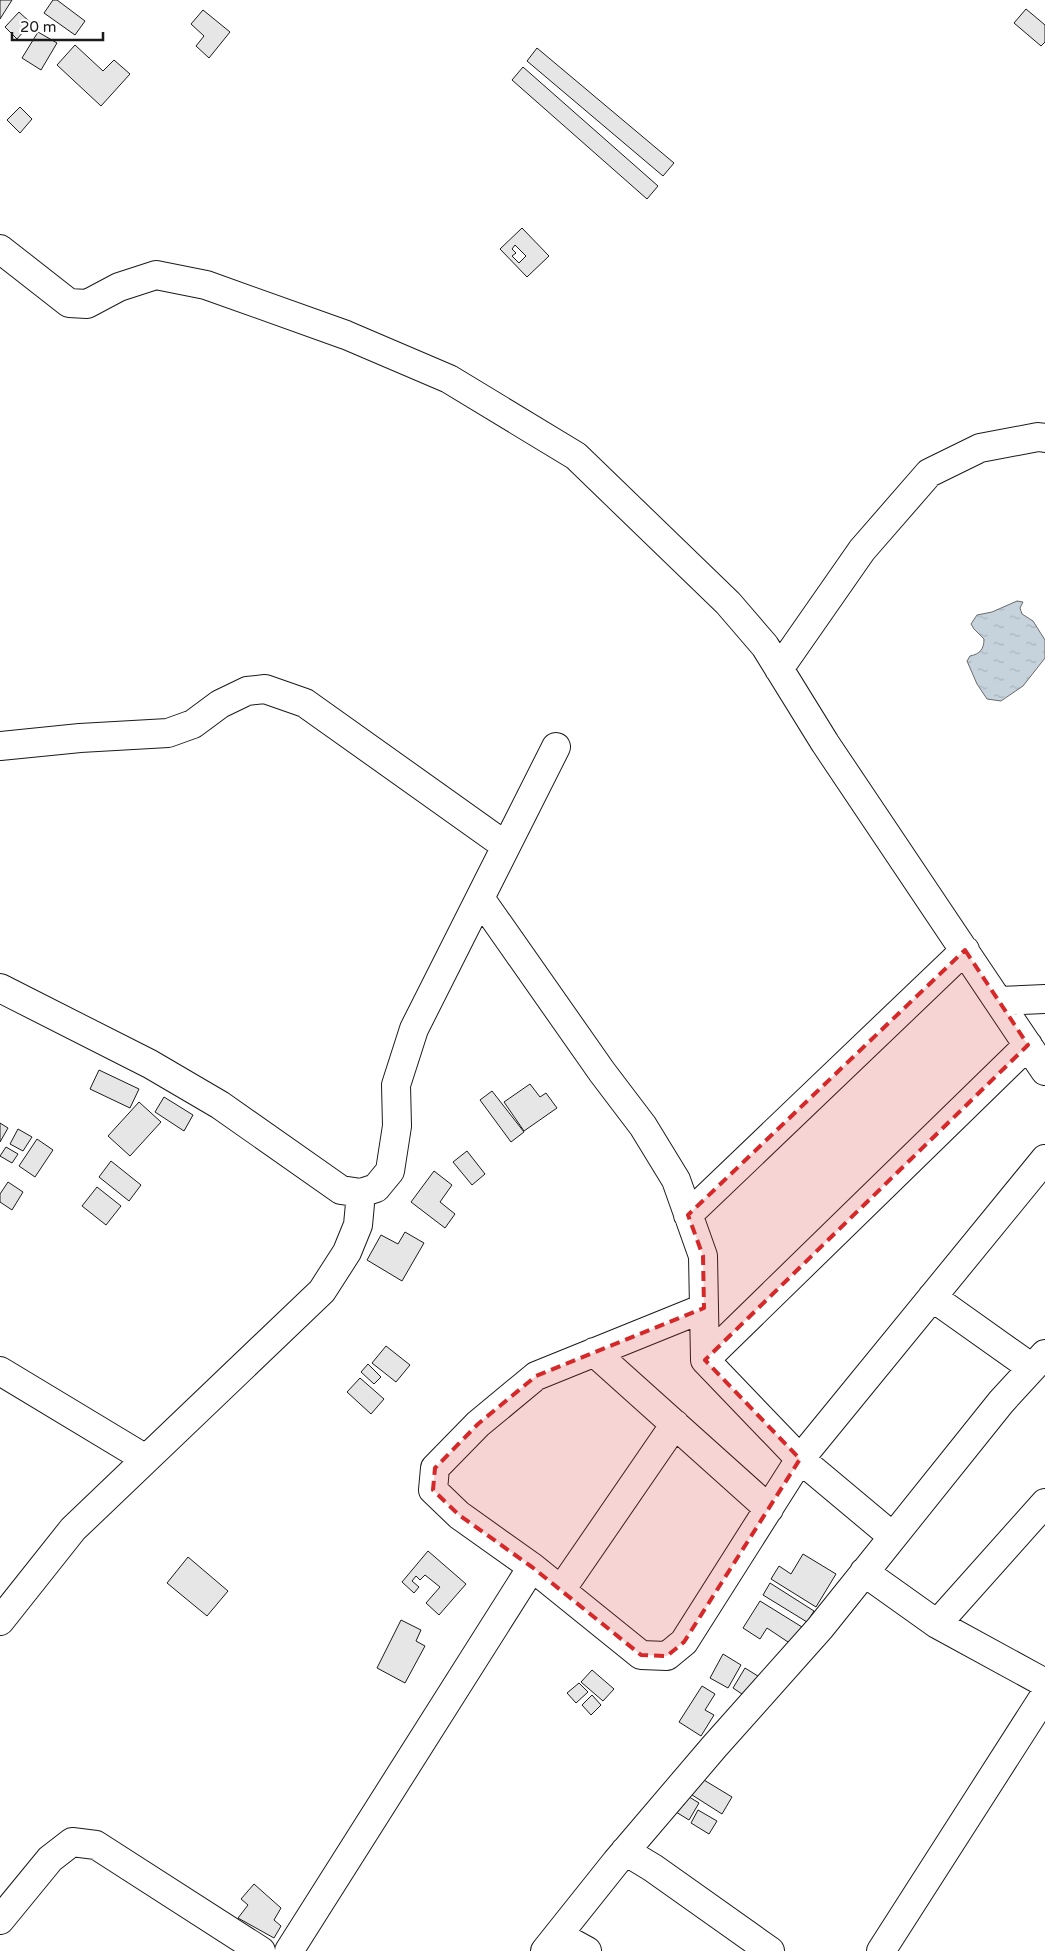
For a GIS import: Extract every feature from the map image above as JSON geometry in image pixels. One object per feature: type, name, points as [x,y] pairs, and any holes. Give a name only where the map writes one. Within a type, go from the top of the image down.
[{"type":"street","points":[[0,249],[68,303],[87,304],[119,287],[156,275],[206,285],[346,334],[449,379],[576,456],[728,603],[765,646],[825,743],[966,950],[1045,1071]]},
{"type":"street","points":[[779,669],[862,550],[928,473],[980,448],[1038,437],[1045,438]]},
{"type":"street","points":[[0,746],[80,738],[168,733],[193,724],[220,704],[247,691],[265,688],[305,704],[506,846]]},
{"type":"street","points":[[0,988],[150,1064],[220,1105],[341,1190],[360,1193],[376,1188],[390,1171],[397,1126],[396,1085],[414,1029],[556,747]]},
{"type":"street","points":[[480,898],[602,1072],[643,1126],[676,1180],[703,1256],[705,1360],[800,1459],[892,1536]]},
{"type":"street","points":[[688,1216],[966,950]]},
{"type":"street","points":[[999,1001],[1045,998]]},
{"type":"street","points":[[705,1360],[1028,1045]]},
{"type":"street","points":[[704,1308],[536,1376],[478,1424],[435,1468],[433,1490],[459,1515],[532,1567],[641,1655],[667,1656],[684,1642],[800,1459],[1045,1159]]},
{"type":"street","points":[[0,1621],[73,1529],[322,1291],[347,1252],[358,1225],[360,1193]]},
{"type":"street","points":[[587,1951],[552,1943],[625,1851],[714,1747],[814,1635],[1001,1402],[1039,1361],[932,1297]]},
{"type":"street","points":[[594,1352],[769,1509]]},
{"type":"street","points":[[0,1371],[146,1459]]},
{"type":"street","points":[[561,1590],[674,1424]]},
{"type":"street","points":[[937,1624],[1045,1503]]},
{"type":"street","points":[[289,1951],[532,1567]]},
{"type":"street","points":[[864,1572],[937,1624],[1045,1683]]},
{"type":"street","points":[[881,1951],[1045,1695]]},
{"type":"street","points":[[0,1920],[50,1859],[72,1842],[96,1845],[262,1951]]},
{"type":"street","points":[[625,1851],[653,1868],[770,1951]]},
{"type":"highlighted area","points":[[965,950],[1028,1045],[705,1360],[800,1459],[684,1642],[667,1656],[641,1655],[532,1567],[459,1515],[433,1490],[435,1468],[478,1424],[536,1376],[704,1308],[703,1256],[688,1215]]},
{"type":"water","points":[[1017,601],[1023,602],[1020,608],[1022,614],[1033,621],[1045,640],[1045,658],[1023,686],[1001,701],[987,699],[977,684],[967,661],[970,656],[981,650],[984,643],[984,639],[971,624],[977,615],[992,612]]},
{"type":"building","points":[[0,0],[12,0],[0,19]]},
{"type":"building","points":[[53,0],[57,0],[85,21],[75,35],[44,13]]},
{"type":"building","points":[[1026,9],[1045,25],[1045,42],[1041,46],[1014,23]]},
{"type":"building","points":[[203,10],[230,32],[209,58],[196,46],[204,36],[191,24]]},
{"type":"building","points":[[19,12],[31,23],[17,39],[5,27]]},
{"type":"building","points":[[38,32],[57,43],[41,70],[22,58]]},
{"type":"building","points":[[75,45],[103,71],[114,60],[130,74],[101,106],[57,65]]},
{"type":"building","points":[[537,48],[674,163],[663,176],[527,61]]},
{"type":"building","points":[[523,67],[658,186],[647,199],[512,80]]},
{"type":"building","points":[[20,107],[32,119],[20,133],[7,120]]},
{"type":"building","points":[[522,228],[549,256],[527,277],[500,249]],"holes":[[[515,245],[526,256],[519,263],[512,256],[516,253],[512,249]]]},
{"type":"building","points":[[99,1070],[139,1089],[130,1108],[90,1089]]},
{"type":"building","points":[[530,1084],[540,1097],[546,1093],[557,1108],[524,1131],[504,1102]]},
{"type":"building","points":[[492,1091],[524,1132],[511,1142],[480,1100]]},
{"type":"building","points":[[164,1097],[193,1115],[184,1131],[155,1112]]},
{"type":"building","points":[[139,1102],[161,1122],[130,1156],[108,1136]]},
{"type":"building","points":[[0,1123],[8,1128],[0,1142]]},
{"type":"building","points":[[18,1129],[32,1137],[23,1151],[10,1144]]},
{"type":"building","points":[[37,1139],[53,1150],[35,1177],[19,1166]]},
{"type":"building","points":[[6,1147],[18,1154],[12,1163],[0,1156]]},
{"type":"building","points":[[467,1151],[485,1174],[472,1185],[453,1162]]},
{"type":"building","points":[[111,1161],[141,1185],[129,1201],[99,1177]]},
{"type":"building","points":[[434,1171],[452,1185],[440,1202],[455,1214],[445,1228],[411,1202]]},
{"type":"building","points":[[8,1182],[23,1192],[12,1210],[0,1202],[0,1194]]},
{"type":"building","points":[[97,1187],[121,1206],[106,1225],[82,1206]]},
{"type":"building","points":[[405,1232],[424,1243],[402,1281],[367,1260],[381,1235],[398,1244]]},
{"type":"building","points":[[386,1346],[410,1365],[396,1382],[372,1363]]},
{"type":"building","points":[[368,1364],[381,1377],[374,1384],[361,1372]]},
{"type":"building","points":[[360,1378],[384,1399],[371,1414],[347,1392]]},
{"type":"building","points":[[428,1551],[466,1584],[439,1615],[426,1603],[440,1587],[425,1575],[420,1580],[416,1576],[412,1581],[419,1587],[414,1593],[402,1582]]},
{"type":"building","points":[[803,1554],[836,1574],[816,1607],[771,1579],[779,1566],[791,1574]]},
{"type":"building","points":[[188,1557],[228,1591],[207,1616],[167,1583]]},
{"type":"building","points":[[770,1583],[814,1611],[807,1622],[763,1595]]},
{"type":"building","points":[[760,1601],[802,1627],[791,1644],[767,1628],[760,1639],[743,1628]]},
{"type":"building","points":[[401,1620],[421,1630],[416,1641],[425,1646],[405,1683],[377,1668]]},
{"type":"building","points":[[723,1654],[741,1665],[728,1688],[710,1678]]},
{"type":"building","points":[[745,1668],[761,1678],[748,1698],[733,1688]]},
{"type":"building","points":[[592,1670],[614,1689],[603,1701],[581,1682]]},
{"type":"building","points":[[579,1683],[588,1692],[576,1703],[567,1693]]},
{"type":"building","points":[[702,1686],[715,1694],[705,1710],[714,1715],[701,1736],[679,1722]]},
{"type":"building","points":[[592,1695],[601,1705],[591,1715],[582,1705]]},
{"type":"building","points":[[699,1777],[732,1797],[722,1814],[689,1793]]},
{"type":"building","points":[[686,1795],[699,1803],[689,1820],[676,1812]]},
{"type":"building","points":[[698,1810],[717,1821],[709,1834],[691,1823]]},
{"type":"building","points":[[254,1884],[281,1908],[274,1920],[281,1926],[274,1938],[238,1918],[248,1905],[241,1899]]}]
